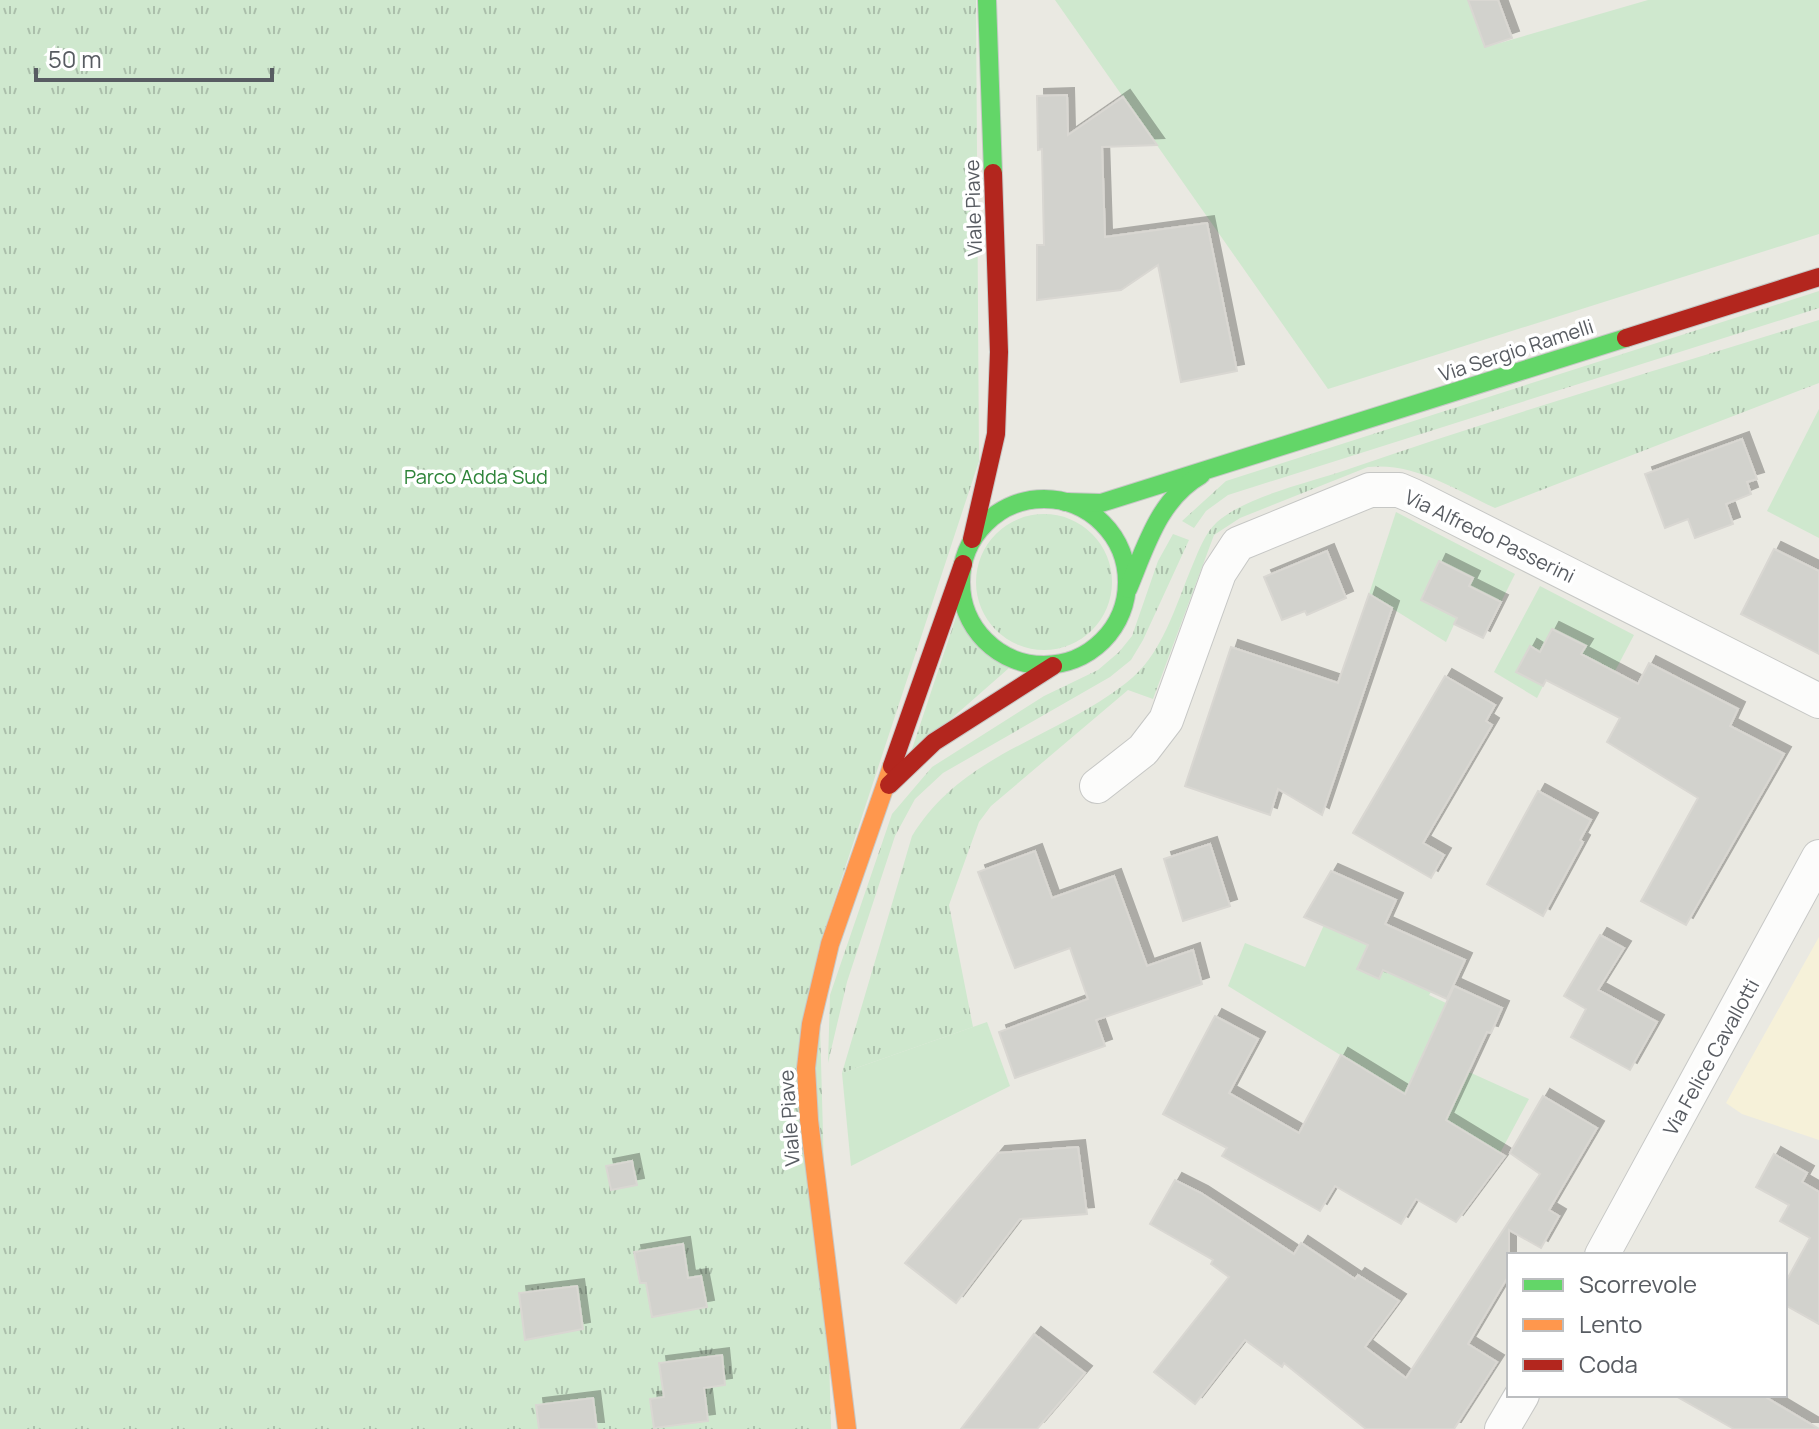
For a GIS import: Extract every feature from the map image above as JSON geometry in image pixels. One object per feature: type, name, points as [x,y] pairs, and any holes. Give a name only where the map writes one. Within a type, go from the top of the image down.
[{"type":"street","name":"Viale Piave","points":[[847,1429],[809,1120],[806,1068],[819,984],[875,812],[972,539],[986,487],[998,415],[998,286],[987,0]]},
{"type":"street","name":"Via Sergio Ramelli","points":[[1058,500],[1101,503],[1819,277]]},
{"type":"street","name":"Viale Piave","points":[[998,415],[1006,450],[1014,463]]},
{"type":"street","name":"Via Sergio Ramelli","points":[[1128,589],[1173,496],[1194,478],[1225,465]]},
{"type":"street","points":[[1031,483],[1058,500],[1092,514],[1112,534],[1125,560],[1128,589]]},
{"type":"street","name":"Via Alfredo Passerini","points":[[1097,786],[1143,750],[1166,720],[1219,573],[1238,544],[1370,490],[1399,490],[1413,496],[1819,701]]},
{"type":"street","name":"Viale Piave","points":[[972,539],[987,522],[1006,508],[1028,501],[1058,500]]},
{"type":"street","name":"Viale Piave","points":[[963,564],[960,590],[967,615],[981,638],[1002,655],[1026,664],[1053,666]]},
{"type":"street","name":"Viale Piave","points":[[875,812],[888,785],[915,756],[1053,666],[1081,658],[1104,641],[1120,617],[1128,589]]},
{"type":"street","name":"Via Felice Cavallotti","points":[[1603,1253],[1819,857]]},
{"type":"street","points":[[1502,1429],[1521,1397]]},
{"type":"shaded area","points":[[1819,937],[1819,1140],[1742,1114],[1726,1103]]},
{"type":"green space","name":"Parco Adda Sud","points":[[0,0],[976,0],[979,461],[818,950],[831,1429],[0,1429]]},
{"type":"green space","points":[[1055,0],[1468,0],[1486,47],[1648,0],[1819,0],[1819,234],[1328,389]]},
{"type":"green space","points":[[1819,291],[1819,308],[1228,495],[1206,511],[1194,528],[1182,521],[1226,481]]},
{"type":"green space","points":[[1819,320],[1819,383],[1495,508],[1418,473],[1368,467],[1240,518],[1214,535],[1153,699],[1128,690],[991,806],[979,822],[949,905],[973,1027],[842,1073],[912,836],[933,808],[983,766],[1098,703],[1139,672],[1159,644],[1200,547],[1217,522],[1244,505],[1278,491]]},
{"type":"green space","points":[[1819,409],[1819,538],[1767,511]]},
{"type":"green space","points":[[1396,512],[1515,574],[1501,602],[1469,586],[1473,577],[1439,561],[1421,600],[1457,618],[1446,642],[1369,594]]},
{"type":"green space","points":[[1044,514],[1070,519],[1092,534],[1107,556],[1112,582],[1107,608],[1092,630],[1070,645],[1044,650],[1018,645],[996,630],[981,608],[976,582],[981,556],[996,534],[1018,519]]},
{"type":"green space","points":[[1173,534],[1189,540],[1131,660],[1110,677],[943,773],[915,799],[895,836],[847,982],[828,1063],[830,995],[892,814],[932,767],[1044,696],[1098,670],[1119,652],[1132,636],[1158,561]]},
{"type":"green space","points":[[1540,586],[1634,635],[1615,671],[1581,654],[1585,647],[1540,652],[1529,647],[1516,672],[1543,686],[1537,698],[1494,672]]},
{"type":"green space","points":[[957,614],[983,652],[1009,668],[910,755]]},
{"type":"green space","points":[[1324,925],[1368,945],[1357,969],[1383,970],[1431,992],[1429,995],[1446,1003],[1416,1071],[1460,1091],[1469,1072],[1529,1099],[1500,1153],[1228,986],[1245,943],[1305,967]]},
{"type":"green space","points":[[987,1022],[1010,1086],[851,1166],[842,1073]]},
{"type":"building","points":[[1468,0],[1498,0],[1512,38],[1485,47]]},
{"type":"building","points":[[1067,95],[1068,135],[1123,97],[1157,145],[1102,147],[1105,237],[1207,223],[1237,371],[1181,382],[1158,265],[1121,290],[1037,300],[1037,245],[1044,245],[1042,149],[1038,150],[1037,96]]},
{"type":"building","points":[[1742,439],[1757,479],[1747,482],[1751,494],[1726,504],[1733,524],[1695,538],[1688,519],[1665,528],[1645,474]]},
{"type":"building","points":[[1774,549],[1819,571],[1819,654],[1741,614]]},
{"type":"building","points":[[1327,551],[1346,598],[1307,615],[1305,611],[1282,620],[1264,577]]},
{"type":"building","points":[[1439,561],[1473,578],[1469,586],[1501,602],[1483,638],[1454,624],[1457,618],[1421,600]]},
{"type":"building","points":[[1369,594],[1392,608],[1322,815],[1278,789],[1270,815],[1185,786],[1231,647],[1338,683]]},
{"type":"building","points":[[1552,629],[1586,646],[1581,654],[1638,684],[1649,663],[1738,709],[1730,726],[1784,754],[1686,925],[1641,901],[1698,798],[1607,742],[1620,718],[1546,680],[1543,686],[1516,672],[1530,646],[1540,652]]},
{"type":"building","points":[[1445,676],[1495,705],[1486,721],[1492,725],[1423,843],[1444,855],[1431,878],[1353,833]]},
{"type":"building","points":[[1538,791],[1591,820],[1580,840],[1583,842],[1543,916],[1487,884]]},
{"type":"building","points":[[1210,844],[1230,906],[1183,921],[1164,859]]},
{"type":"building","points":[[1035,851],[1052,898],[1114,876],[1147,966],[1193,950],[1202,984],[1096,1020],[1105,1046],[1015,1078],[999,1032],[1088,999],[1070,948],[1015,968],[978,872]]},
{"type":"building","points":[[1331,871],[1396,900],[1385,924],[1465,960],[1447,999],[1383,970],[1379,979],[1357,969],[1368,945],[1304,917]]},
{"type":"building","points":[[1600,935],[1624,948],[1598,990],[1657,1022],[1630,1070],[1571,1037],[1586,1009],[1564,996]]},
{"type":"building","points":[[1454,986],[1502,1008],[1491,1033],[1487,1032],[1446,1120],[1505,1156],[1456,1222],[1416,1199],[1401,1224],[1335,1186],[1320,1211],[1222,1156],[1227,1148],[1163,1114],[1215,1016],[1258,1039],[1229,1093],[1299,1133],[1341,1055],[1405,1094]]},
{"type":"building","points":[[1543,1096],[1597,1128],[1549,1210],[1559,1216],[1541,1248],[1509,1230],[1507,1278],[1468,1344],[1497,1362],[1454,1429],[1366,1429],[1284,1363],[1282,1367],[1245,1340],[1195,1404],[1154,1372],[1229,1277],[1211,1264],[1213,1260],[1150,1224],[1175,1180],[1201,1193],[1294,1254],[1301,1243],[1355,1279],[1358,1275],[1399,1301],[1365,1347],[1406,1378],[1540,1174],[1510,1153]]},
{"type":"building","points":[[1078,1147],[1087,1214],[1020,1219],[956,1303],[905,1263],[998,1153]]},
{"type":"building","points":[[1774,1154],[1807,1173],[1802,1182],[1819,1192],[1819,1324],[1787,1306],[1787,1279],[1810,1238],[1780,1221],[1789,1205],[1756,1187]]},
{"type":"building","points":[[632,1161],[637,1185],[611,1190],[606,1166]]},
{"type":"building","points":[[683,1244],[688,1278],[701,1276],[707,1307],[652,1317],[646,1283],[640,1283],[634,1252]]},
{"type":"building","points":[[577,1286],[583,1329],[525,1340],[519,1293]]},
{"type":"building","points":[[1034,1334],[1085,1373],[1037,1429],[961,1429]]},
{"type":"building","points":[[722,1355],[725,1385],[704,1388],[708,1421],[654,1428],[650,1399],[664,1397],[659,1363]]},
{"type":"building","points":[[1678,1397],[1765,1397],[1819,1429],[1734,1429]]},
{"type":"building","points":[[593,1398],[597,1429],[539,1429],[536,1405]]},
{"type":"traffic: fast","points":[[987,0],[993,173]]},
{"type":"traffic: fast","points":[[1065,502],[1101,503],[1626,338]]},
{"type":"traffic: fast","points":[[1128,589],[1164,510],[1174,497],[1201,475]]},
{"type":"traffic: fast","points":[[1044,499],[1076,505],[1103,523],[1121,550],[1127,582],[1121,614],[1103,641],[1076,659],[1044,665],[1012,659],[985,641],[967,614],[961,582],[967,550],[985,523],[1012,505],[1044,499]]},
{"type":"traffic: slow","points":[[847,1429],[809,1120],[806,1068],[811,1024],[830,944],[892,766]]},
{"type":"traffic: jam","points":[[972,539],[996,434],[999,352],[993,173]]},
{"type":"traffic: jam","points":[[1626,338],[1819,277]]},
{"type":"traffic: jam","points":[[892,766],[963,564]]},
{"type":"traffic: jam","points":[[889,785],[934,742],[1053,666]]}]
